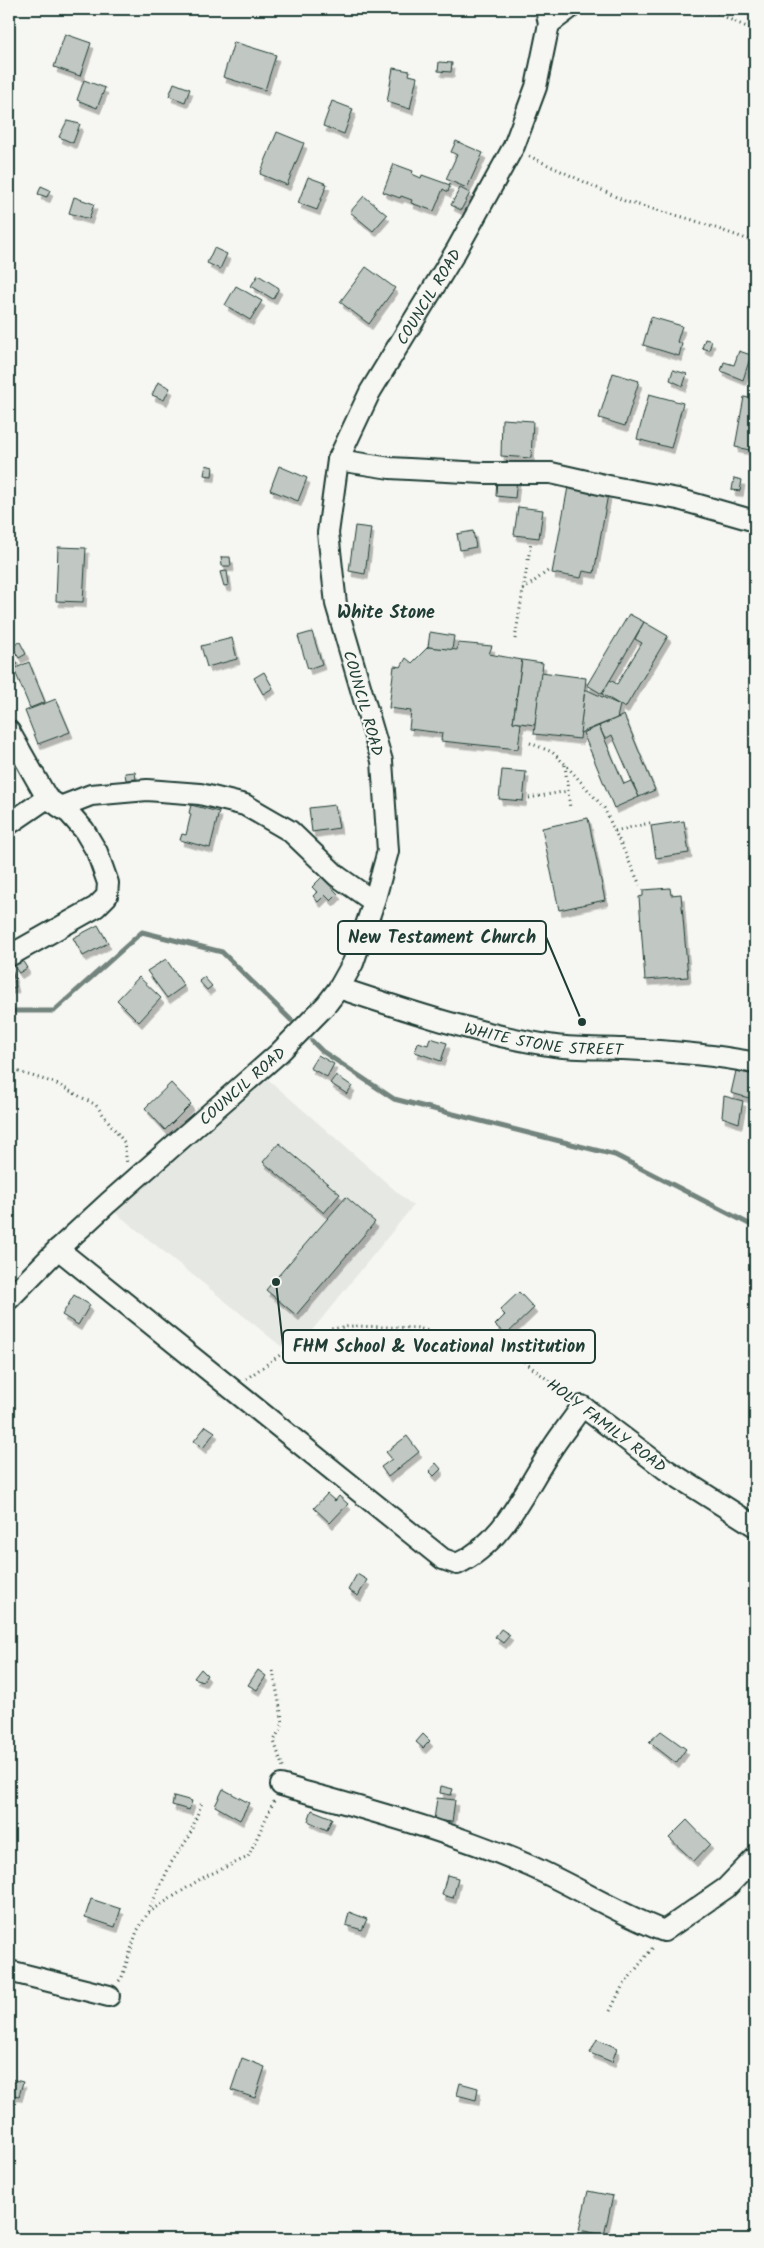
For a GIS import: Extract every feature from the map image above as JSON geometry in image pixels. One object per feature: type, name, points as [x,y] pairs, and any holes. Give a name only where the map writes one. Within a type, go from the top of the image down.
[{"type":"street","points":[[548,16],[569,9]]},
{"type":"street","name":"COUNCIL ROAD","points":[[9,1300],[58,1249],[129,1184],[279,1053],[326,1006],[353,963],[374,902],[388,851],[382,761],[336,604],[328,533],[338,460],[370,392],[456,251],[514,146],[536,88],[548,16]]},
{"type":"street","points":[[338,460],[390,468],[484,473],[552,473],[678,499],[755,521]]},
{"type":"street","points":[[9,731],[54,802],[70,813],[84,830],[97,852],[108,883],[107,896],[96,907],[9,956]]},
{"type":"street","points":[[9,824],[54,802],[91,795],[147,790],[200,794],[245,805],[290,831],[337,876],[374,902]]},
{"type":"street","name":"WHITE STONE STREET","points":[[339,988],[386,1004],[462,1025],[556,1046],[669,1051],[726,1057],[755,1063]]},
{"type":"street","points":[[58,1249],[443,1559],[457,1564],[471,1558],[492,1539],[512,1513],[554,1446],[582,1406]]},
{"type":"street","name":"HOLY FAMILY ROAD","points":[[582,1406],[665,1469],[755,1526]]},
{"type":"street","points":[[281,1786],[380,1814],[484,1847],[531,1867],[634,1919],[664,1931],[726,1888],[755,1858]]},
{"type":"street","points":[[9,1970],[108,1996]]},
{"type":"path","points":[[708,9],[717,10],[755,31]]},
{"type":"path","points":[[514,146],[534,160],[627,202],[690,219],[755,242]]},
{"type":"path","points":[[515,639],[531,542]]},
{"type":"path","points":[[523,590],[549,570]]},
{"type":"path","points":[[530,743],[552,752],[604,808],[640,884]]},
{"type":"path","points":[[565,764],[570,808]]},
{"type":"path","points":[[529,798],[568,791]]},
{"type":"path","points":[[615,831],[654,822]]},
{"type":"path","points":[[9,1069],[55,1083],[96,1105],[124,1142],[129,1184]]},
{"type":"path","name":"HOLY FAMILY ROAD","points":[[232,1389],[280,1355],[302,1348],[330,1329],[352,1326],[417,1328],[506,1349],[582,1406]]},
{"type":"path","points":[[148,1913],[202,1878],[248,1856],[286,1775],[274,1741],[283,1723],[273,1671]]},
{"type":"path","points":[[108,1996],[122,1976],[137,1932],[171,1863],[189,1837],[202,1802]]},
{"type":"path","points":[[610,2011],[622,1987],[664,1931]]},
{"type":"shaded area","points":[[263,1075],[413,1206],[292,1355],[111,1209]]},
{"type":"building","points":[[65,34],[91,43],[80,76],[54,67]]},
{"type":"building","points":[[234,42],[276,55],[265,90],[223,77]]},
{"type":"building","points":[[439,62],[452,63],[451,72],[438,71]]},
{"type":"building","points":[[393,68],[410,71],[409,75],[417,77],[410,109],[387,102]]},
{"type":"building","points":[[84,80],[105,88],[97,108],[77,100]]},
{"type":"building","points":[[174,83],[190,89],[185,102],[169,96]]},
{"type":"building","points":[[332,101],[353,109],[344,134],[323,126]]},
{"type":"building","points":[[67,121],[80,124],[73,143],[59,137]]},
{"type":"building","points":[[277,132],[304,143],[287,185],[260,174]]},
{"type":"building","points":[[456,141],[483,153],[467,188],[446,179],[457,155],[451,152]]},
{"type":"building","points":[[394,164],[413,171],[412,174],[421,178],[422,175],[450,185],[448,192],[443,189],[434,211],[411,203],[412,200],[383,192]]},
{"type":"building","points":[[308,177],[327,184],[317,210],[298,203]]},
{"type":"building","points":[[41,186],[50,190],[47,197],[38,194]]},
{"type":"building","points":[[460,188],[470,193],[461,210],[451,205]]},
{"type":"building","points":[[364,196],[387,215],[373,231],[350,212]]},
{"type":"building","points":[[74,197],[94,204],[89,219],[69,213]]},
{"type":"building","points":[[214,248],[227,254],[220,269],[207,263]]},
{"type":"building","points":[[366,267],[395,288],[369,324],[340,302]]},
{"type":"building","points":[[258,275],[279,288],[273,299],[251,286]]},
{"type":"building","points":[[236,286],[262,301],[250,320],[225,305]]},
{"type":"building","points":[[651,317],[682,326],[677,342],[682,344],[679,356],[643,345]]},
{"type":"building","points":[[705,339],[712,341],[709,350],[702,348]]},
{"type":"building","points":[[739,351],[751,355],[743,380],[721,371],[724,362],[734,365]]},
{"type":"building","points":[[673,370],[687,374],[683,386],[670,380]]},
{"type":"building","points":[[613,373],[639,381],[625,426],[599,418]]},
{"type":"building","points":[[158,382],[170,388],[164,400],[152,395]]},
{"type":"building","points":[[649,394],[683,403],[671,448],[637,439]]},
{"type":"building","points":[[744,397],[755,399],[755,451],[735,447]]},
{"type":"building","points":[[502,419],[533,421],[531,458],[501,456]]},
{"type":"building","points":[[206,465],[213,467],[212,476],[204,475]]},
{"type":"building","points":[[279,466],[307,478],[298,501],[270,490]]},
{"type":"building","points":[[497,477],[517,479],[515,498],[496,496]]},
{"type":"building","points":[[734,478],[742,480],[740,491],[732,490]]},
{"type":"building","points":[[568,487],[608,494],[594,573],[583,571],[581,578],[552,573]]},
{"type":"building","points":[[518,507],[543,510],[539,538],[514,535]]},
{"type":"building","points":[[355,526],[371,528],[365,574],[349,571]]},
{"type":"building","points":[[473,531],[476,547],[460,550],[457,534]]},
{"type":"building","points":[[58,547],[86,548],[83,602],[56,601]]},
{"type":"building","points":[[221,557],[230,557],[231,566],[222,566]]},
{"type":"building","points":[[227,571],[229,585],[224,586],[220,572]]},
{"type":"building","points":[[629,614],[644,622],[602,694],[587,685]]},
{"type":"building","points":[[644,622],[668,636],[625,708],[602,694],[610,680],[617,684],[642,643],[635,639]]},
{"type":"building","points":[[312,632],[322,664],[308,669],[298,636]]},
{"type":"building","points":[[430,632],[454,636],[452,650],[428,647]]},
{"type":"building","points":[[232,638],[237,659],[207,667],[201,646]]},
{"type":"building","points":[[20,642],[26,654],[19,658],[12,646]]},
{"type":"building","points":[[458,643],[492,646],[489,654],[522,660],[513,722],[521,723],[518,749],[441,741],[442,733],[409,729],[411,711],[389,708],[394,666],[401,667],[406,658],[412,663],[428,647],[457,650]]},
{"type":"building","points":[[9,651],[18,664],[9,669]]},
{"type":"building","points":[[522,660],[543,663],[535,725],[513,722]]},
{"type":"building","points":[[29,662],[45,702],[30,708],[14,669]]},
{"type":"building","points":[[264,672],[273,688],[263,694],[254,678]]},
{"type":"building","points":[[541,672],[586,678],[580,739],[534,734]]},
{"type":"building","points":[[585,689],[620,705],[617,718],[580,733]]},
{"type":"building","points":[[56,699],[70,732],[38,744],[25,711]]},
{"type":"building","points":[[624,715],[655,790],[639,797],[612,735],[605,739],[599,726]]},
{"type":"building","points":[[599,726],[624,784],[631,781],[639,797],[614,808],[583,733]]},
{"type":"building","points":[[502,770],[526,772],[523,801],[499,799]]},
{"type":"building","points":[[135,772],[136,779],[126,780],[125,773]]},
{"type":"building","points":[[191,805],[219,812],[210,848],[180,840],[182,834],[186,835]]},
{"type":"building","points":[[335,805],[339,828],[312,832],[309,808]]},
{"type":"building","points":[[588,818],[605,900],[559,910],[542,828]]},
{"type":"building","points":[[684,821],[689,853],[656,858],[651,826]]},
{"type":"building","points":[[322,877],[338,894],[331,901],[325,895],[318,902],[313,896],[317,892],[312,887]]},
{"type":"building","points":[[670,888],[671,895],[681,894],[688,977],[645,980],[639,897],[643,896],[643,890]]},
{"type":"building","points":[[98,925],[108,943],[83,956],[73,938]]},
{"type":"building","points":[[166,959],[184,986],[167,998],[147,971]]},
{"type":"building","points":[[22,960],[27,968],[19,973],[13,965]]},
{"type":"building","points":[[11,966],[16,987],[9,989],[9,967]]},
{"type":"building","points":[[139,977],[161,998],[139,1022],[117,1000]]},
{"type":"building","points":[[204,977],[212,986],[207,990],[199,981]]},
{"type":"building","points":[[430,1038],[447,1043],[441,1061],[415,1052],[418,1042],[428,1045]]},
{"type":"building","points":[[318,1055],[334,1064],[327,1077],[310,1068]]},
{"type":"building","points":[[736,1071],[754,1075],[749,1098],[731,1093]]},
{"type":"building","points":[[336,1075],[352,1086],[347,1094],[330,1083]]},
{"type":"building","points":[[171,1083],[191,1104],[165,1130],[145,1108]]},
{"type":"building","points":[[724,1096],[743,1101],[739,1123],[722,1117]]},
{"type":"building","points":[[279,1143],[340,1194],[324,1213],[263,1162]]},
{"type":"building","points":[[346,1197],[375,1222],[296,1315],[266,1290]]},
{"type":"building","points":[[519,1292],[534,1308],[506,1335],[495,1325],[505,1315],[500,1310]]},
{"type":"building","points":[[74,1295],[90,1305],[78,1325],[62,1315]]},
{"type":"building","points":[[206,1426],[215,1432],[203,1448],[194,1441]]},
{"type":"building","points":[[407,1436],[419,1452],[388,1477],[381,1467],[392,1459],[386,1452]]},
{"type":"building","points":[[436,1463],[441,1469],[434,1476],[429,1471]]},
{"type":"building","points":[[327,1494],[335,1501],[339,1496],[348,1504],[330,1523],[314,1508]]},
{"type":"building","points":[[357,1574],[367,1580],[358,1596],[348,1590]]},
{"type":"building","points":[[501,1629],[510,1635],[503,1643],[495,1637]]},
{"type":"building","points":[[201,1669],[207,1675],[203,1681],[194,1678]]},
{"type":"building","points":[[258,1670],[266,1676],[257,1690],[248,1685]]},
{"type":"building","points":[[661,1731],[686,1749],[676,1763],[649,1742]]},
{"type":"building","points":[[423,1734],[430,1741],[423,1748],[416,1742]]},
{"type":"building","points":[[441,1786],[453,1789],[451,1795],[440,1793]]},
{"type":"building","points":[[223,1789],[249,1803],[240,1820],[215,1806]]},
{"type":"building","points":[[174,1796],[192,1801],[189,1810],[172,1805]]},
{"type":"building","points":[[437,1798],[455,1800],[452,1822],[434,1820]]},
{"type":"building","points":[[312,1810],[332,1818],[327,1830],[308,1821]]},
{"type":"building","points":[[687,1820],[710,1844],[694,1861],[669,1838]]},
{"type":"building","points":[[447,1875],[458,1878],[453,1898],[442,1895]]},
{"type":"building","points":[[91,1899],[121,1909],[115,1927],[85,1917]]},
{"type":"building","points":[[349,1912],[367,1919],[362,1930],[346,1925]]},
{"type":"building","points":[[597,2039],[617,2048],[612,2062],[590,2053]]},
{"type":"building","points":[[242,2058],[265,2067],[255,2098],[231,2090]]},
{"type":"building","points":[[11,2079],[23,2082],[19,2096],[9,2094]]},
{"type":"building","points":[[460,2083],[478,2088],[476,2100],[457,2095]]},
{"type":"building","points":[[588,2191],[613,2196],[604,2235],[579,2230]]},
{"type":"waterway","points":[[9,1011],[54,1011],[142,932],[222,952],[291,1020]]},
{"type":"waterway","points":[[312,1041],[322,1051],[394,1099],[615,1155],[755,1227]]},
{"type":"place","name":"New Testament Church","points":[[582,1022]]},
{"type":"place","name":"FHM School & Vocational Institution","points":[[276,1282]]},
{"type":"district","name":"White Stone","points":[[386,612]]}]
